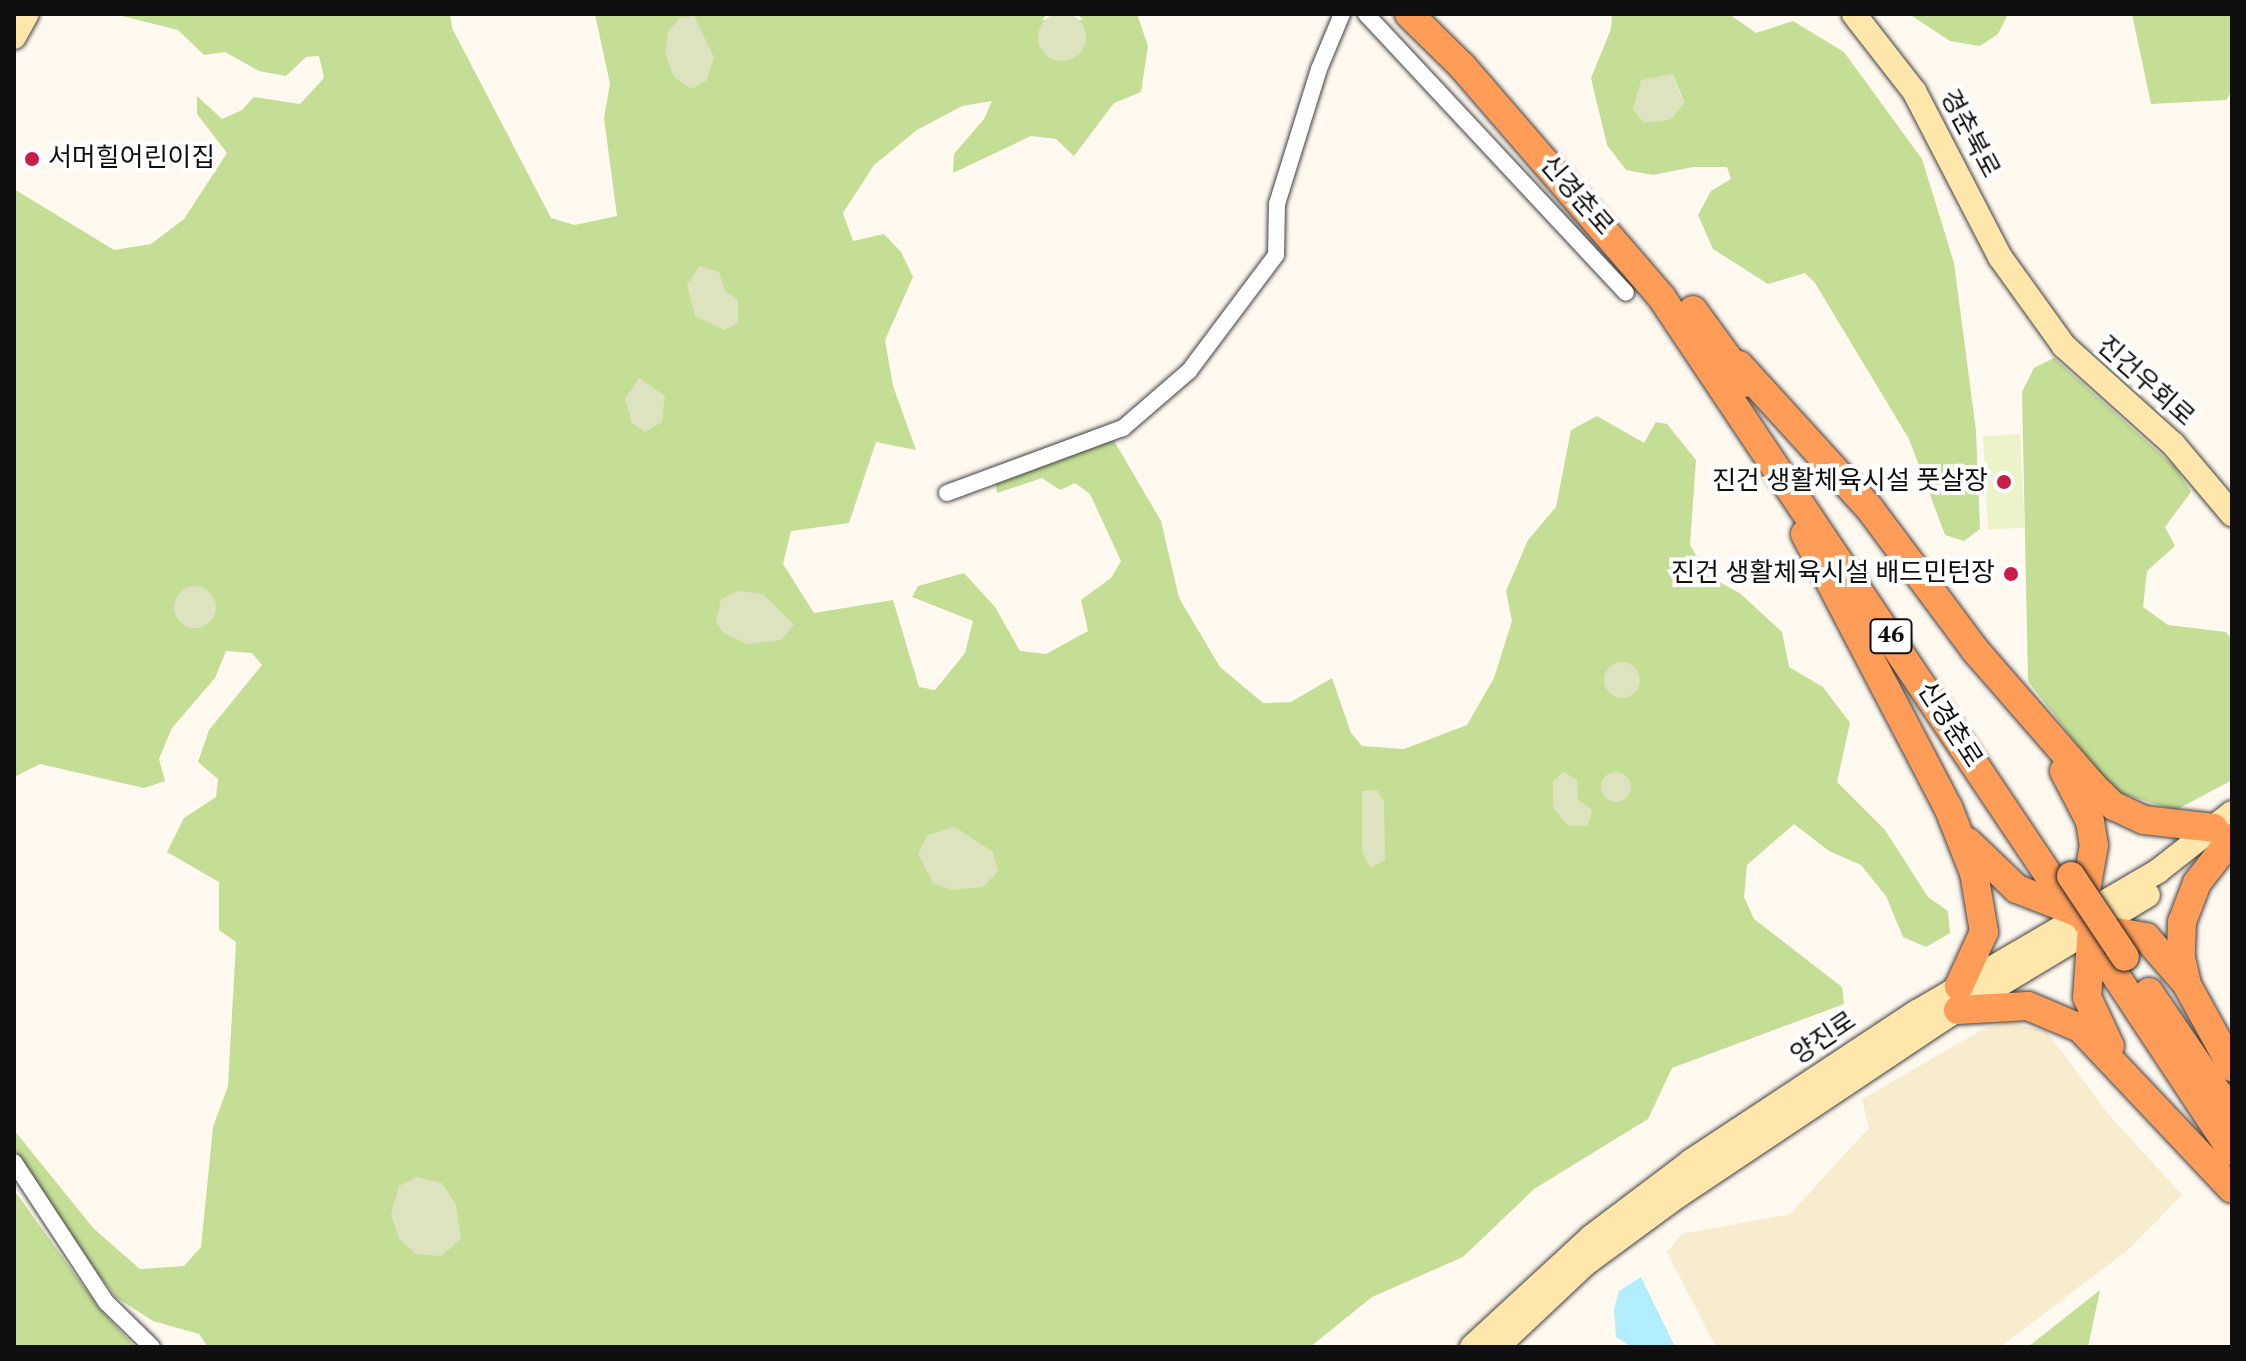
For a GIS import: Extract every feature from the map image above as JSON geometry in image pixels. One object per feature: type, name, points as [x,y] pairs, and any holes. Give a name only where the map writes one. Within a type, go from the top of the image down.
[{"type":"highway","name":"신경춘로","points":[[1409,14],[1581,200],[1662,298],[2063,881],[2117,962],[2232,1151]]},
{"type":"highway","name":"신경춘로","points":[[1436,14],[1533,117],[1720,344],[2063,881]]},
{"type":"highway","points":[[1720,344],[1870,509],[2022,707],[2114,806],[2144,820],[2226,826],[2197,883],[2182,922],[2187,985]]},
{"type":"highway","points":[[1725,386],[1959,833],[1982,906],[1984,932],[1958,998],[2028,1006],[2059,1015],[2080,1028],[2123,1070],[2232,1189]]},
{"type":"highway","points":[[2022,707],[2090,821],[2094,845],[2086,921],[2087,997],[2123,1070]]},
{"type":"highway","points":[[1959,833],[2017,889],[2086,921],[2146,937],[2187,985],[2232,1067]]},
{"type":"highway","name":"신경춘로","points":[[2117,962],[2232,1114]]},
{"type":"main road","points":[[14,37],[27,14]]},
{"type":"main road","name":"경춘북로","points":[[1854,14],[1914,91],[2022,289]]},
{"type":"main road","name":"진건우회로","points":[[2022,289],[2064,346],[2173,444],[2232,514]]},
{"type":"main road","name":"양진로","points":[[1472,1347],[1591,1237],[1690,1162],[2086,921],[2226,826]]},
{"type":"main road","name":"양진로","points":[[1497,1347],[1597,1255],[1958,998]]},
{"type":"street","points":[[947,493],[1123,428],[1189,371],[1276,255],[1277,204],[1342,14]]},
{"type":"street","points":[[1366,14],[1626,293]]},
{"type":"street","points":[[14,1162],[106,1302],[152,1347]]},
{"type":"shaded area","points":[[2009,1022],[2047,1032],[2109,1115],[2182,1195],[2129,1249],[2000,1347],[1716,1347],[1667,1252],[1682,1234],[1790,1214],[1869,1128],[1862,1099],[1987,1027]]},
{"type":"green space","points":[[1062,13],[1071,14],[1079,20],[1085,28],[1085,46],[1079,54],[1071,60],[1062,61],[1053,60],[1045,54],[1039,46],[1038,37],[1039,28],[1045,20],[1053,14]]},
{"type":"green space","points":[[114,14],[450,14],[452,28],[551,218],[575,225],[617,216],[604,118],[610,84],[595,14],[1047,14],[1042,20],[1083,20],[1077,14],[1137,14],[1148,46],[1141,92],[1114,103],[1074,156],[1056,139],[1031,136],[953,173],[954,154],[984,119],[992,101],[962,106],[917,130],[874,165],[843,213],[853,241],[884,234],[901,252],[913,277],[885,340],[893,386],[916,450],[876,442],[849,523],[791,531],[783,564],[814,613],[893,600],[919,687],[935,690],[965,653],[973,621],[912,597],[918,586],[964,573],[995,607],[1020,651],[1046,654],[1088,631],[1081,600],[1111,578],[1121,561],[1090,494],[1075,483],[1060,490],[1042,478],[997,493],[994,467],[1091,430],[1113,439],[1161,521],[1179,598],[1220,667],[1263,703],[1291,702],[1332,678],[1351,733],[1362,746],[1404,749],[1467,725],[1494,678],[1512,621],[1506,591],[1528,540],[1556,507],[1571,430],[1597,416],[1644,443],[1656,422],[1667,424],[1696,460],[1690,545],[1707,575],[1741,594],[1782,632],[1789,667],[1823,687],[1850,723],[1837,782],[1885,830],[1928,897],[1948,911],[1950,933],[1926,947],[1903,937],[1886,896],[1861,865],[1829,851],[1794,824],[1747,865],[1744,897],[1754,919],[1842,987],[1844,1004],[1672,1068],[1648,1119],[1534,1189],[1463,1257],[1372,1297],[1310,1347],[208,1347],[199,1334],[153,1321],[117,1298],[81,1252],[14,1148],[14,1130],[94,1229],[140,1269],[184,1266],[201,1247],[213,1127],[228,1086],[236,942],[219,930],[219,882],[167,852],[184,818],[216,797],[218,779],[198,762],[209,730],[262,665],[252,653],[226,651],[215,678],[172,728],[159,759],[165,781],[144,788],[40,764],[14,777],[14,189],[114,250],[151,244],[184,219],[227,153],[197,114],[197,96],[222,119],[242,110],[254,97],[300,104],[324,78],[319,56],[306,57],[286,76],[259,71],[225,52],[204,55],[178,30]]},
{"type":"green space","points":[[1612,14],[1729,14],[1756,33],[1793,21],[1844,52],[1922,159],[1954,263],[1976,431],[1980,529],[1964,541],[1945,535],[1909,439],[1815,283],[1805,273],[1768,284],[1713,249],[1698,215],[1711,191],[1731,179],[1727,167],[1693,167],[1653,175],[1626,170],[1607,145],[1591,78],[1611,29]],"holes":[[[1673,75],[1684,102],[1644,123]]]},
{"type":"green space","points":[[1909,14],[2008,14],[1998,34],[1980,46],[1950,41]]},
{"type":"green space","points":[[2132,14],[2232,14],[2232,91],[2226,100],[2151,104]]},
{"type":"green space","points":[[694,16],[714,57],[707,80],[691,89],[674,77],[665,53],[668,32],[680,18]]},
{"type":"green space","points":[[1672,74],[1684,103],[1670,120],[1644,123],[1633,109],[1641,80]]},
{"type":"green space","points":[[699,266],[719,272],[725,291],[738,300],[738,323],[724,330],[695,316],[687,285]]},
{"type":"green space","points":[[2054,358],[2175,467],[2191,492],[2165,527],[2175,546],[2147,571],[2143,607],[2168,625],[2226,632],[2232,640],[2232,780],[2176,810],[2113,791],[2028,681],[2022,392],[2034,368]]},
{"type":"green space","points":[[639,378],[665,396],[662,422],[645,432],[632,423],[625,399]]},
{"type":"green space","name":"진건 생활체육시설 풋살장","points":[[2020,434],[2025,528],[1988,530],[1983,436]]},
{"type":"green space","points":[[195,586],[210,592],[216,607],[210,622],[195,628],[180,622],[174,607],[180,592]]},
{"type":"green space","points":[[738,591],[763,594],[794,625],[781,640],[746,644],[724,633],[716,622],[721,599]]},
{"type":"green space","points":[[1622,662],[1635,667],[1640,680],[1635,693],[1622,698],[1609,693],[1604,680],[1609,667]]},
{"type":"green space","points":[[1564,772],[1577,780],[1578,799],[1592,810],[1588,826],[1568,826],[1553,807],[1553,781]]},
{"type":"green space","points":[[1616,772],[1627,776],[1631,787],[1627,798],[1616,802],[1605,798],[1601,787],[1605,776]]},
{"type":"green space","points":[[1377,790],[1384,801],[1385,860],[1371,868],[1362,852],[1362,791]]},
{"type":"green space","points":[[955,827],[993,852],[998,871],[983,887],[952,890],[933,883],[918,854],[928,835]]},
{"type":"green space","points":[[416,1177],[442,1183],[456,1205],[461,1239],[441,1256],[416,1254],[400,1240],[391,1215],[399,1186]]},
{"type":"green space","points":[[14,1190],[99,1308],[135,1347],[14,1347]]},
{"type":"green space","points":[[2100,1290],[2088,1347],[2028,1347]]},
{"type":"water","points":[[1641,1277],[1675,1347],[1632,1347],[1616,1337],[1614,1309],[1619,1291]]},
{"type":"place","name":"서머힐어린이집","points":[[32,159]]},
{"type":"place","name":"진건 생활체육시설 풋살장","points":[[2004,482]]},
{"type":"place","name":"진건 생활체육시설 배드민턴장","points":[[2011,574]]}]
